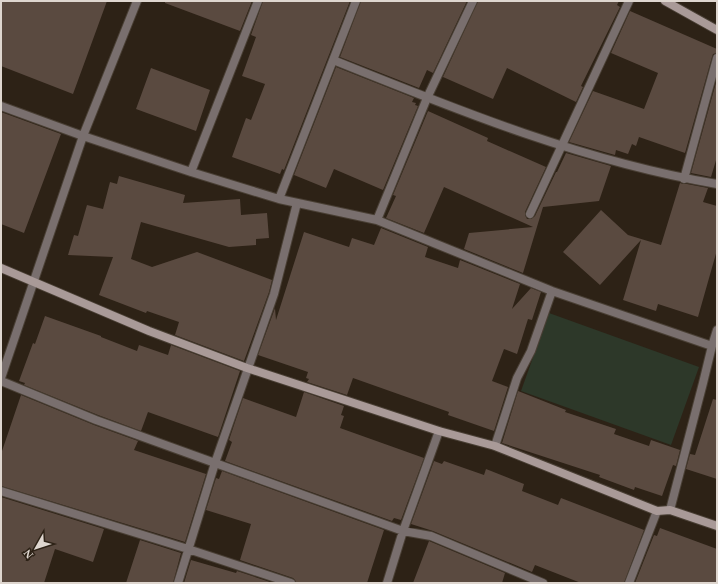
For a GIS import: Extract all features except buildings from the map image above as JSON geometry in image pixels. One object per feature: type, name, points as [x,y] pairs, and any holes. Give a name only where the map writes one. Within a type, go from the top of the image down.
[{"type":"street","points":[[1,378],[83,136],[137,1]]},
{"type":"street","points":[[191,172],[258,1]]},
{"type":"street","points":[[279,199],[356,1]]},
{"type":"street","points":[[377,220],[427,98],[473,1]]},
{"type":"street","points":[[530,214],[629,1]]},
{"type":"street","points":[[666,1],[717,30]]},
{"type":"street","points":[[684,179],[717,58]]},
{"type":"street","points":[[334,60],[427,98],[561,146],[684,179],[717,184]]},
{"type":"street","points":[[1,106],[83,136],[191,172],[279,199],[377,220],[552,291],[712,346]]},
{"type":"street","points":[[178,583],[215,463],[274,294],[297,202]]},
{"type":"street","points":[[1,268],[149,331],[247,368],[439,431],[495,446],[657,511],[670,510],[717,526]]},
{"type":"street","points":[[495,446],[517,378],[531,350],[552,291]]},
{"type":"street","points":[[670,510],[717,330]]},
{"type":"street","points":[[1,381],[96,420],[403,531],[431,536],[543,583]]},
{"type":"street","points":[[387,583],[403,531],[439,431]]},
{"type":"street","points":[[1,491],[188,549],[291,583]]},
{"type":"street","points":[[629,583],[657,511]]},
{"type":"green space","points":[[549,313],[699,367],[671,445],[521,391]]}]
